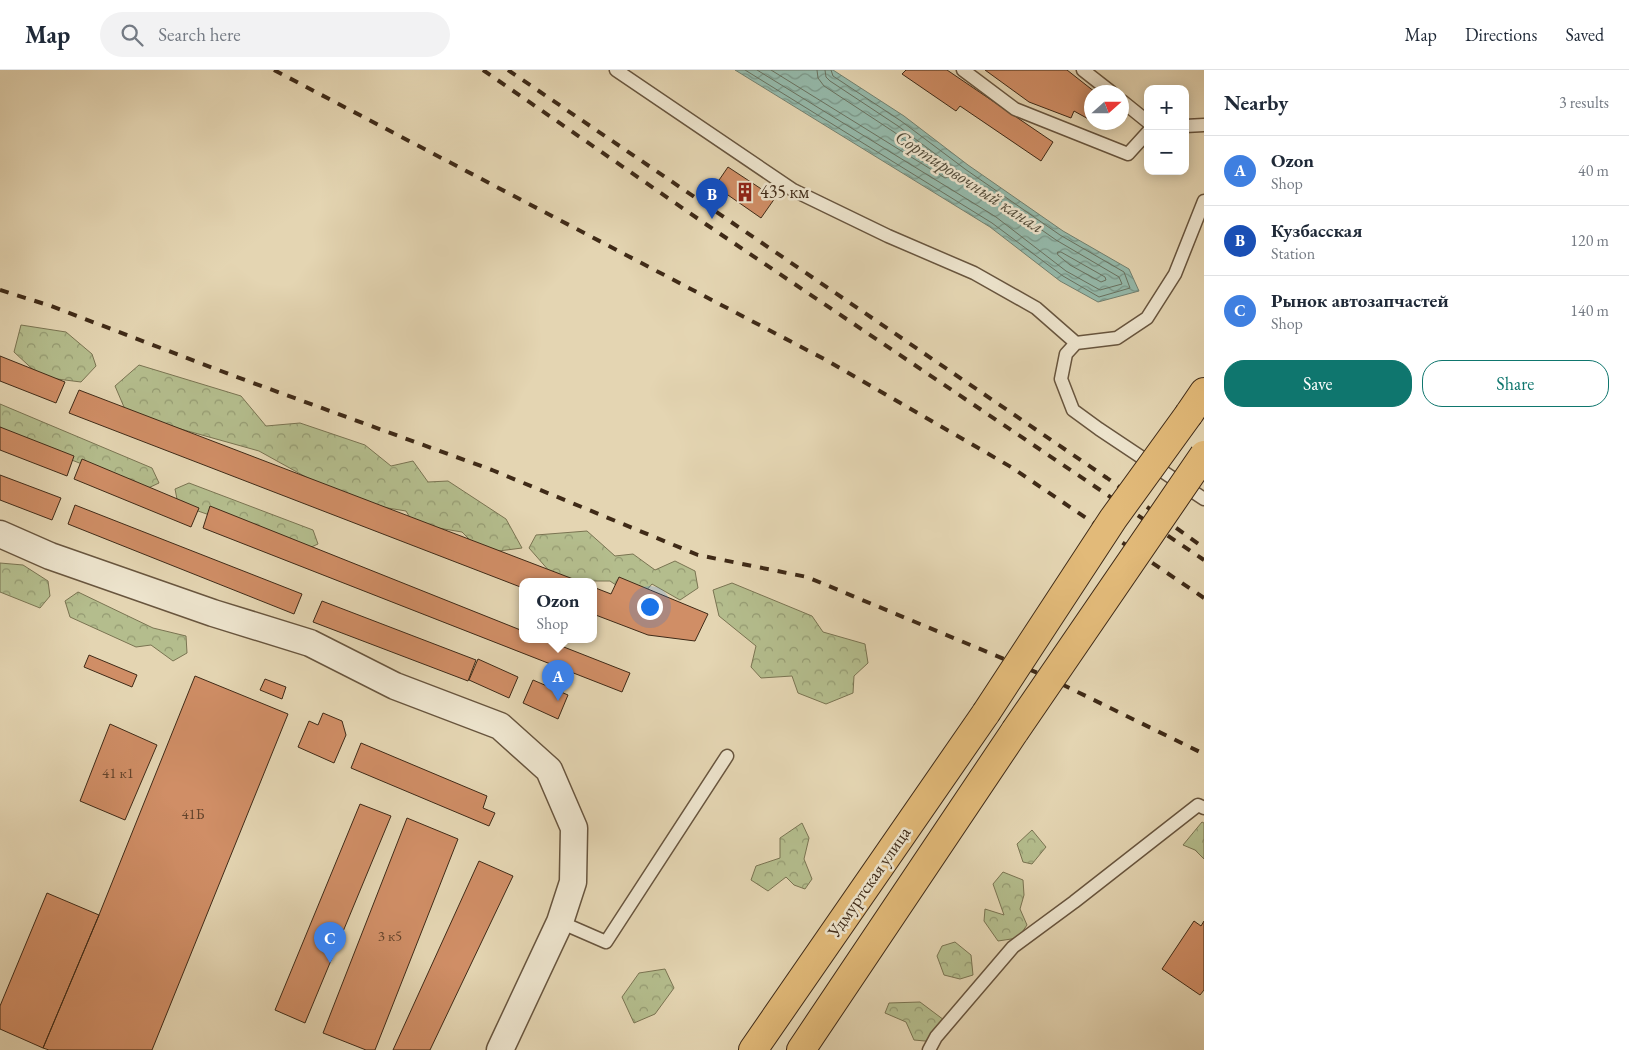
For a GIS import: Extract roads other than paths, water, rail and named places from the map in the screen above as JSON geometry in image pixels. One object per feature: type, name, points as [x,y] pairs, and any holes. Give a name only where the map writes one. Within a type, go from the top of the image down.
[{"type":"main road","name":"Удмуртская улица","points":[[753,1050],[986,713],[1113,519],[1196,403]]},
{"type":"main road","name":"Удмуртская улица","points":[[801,1050],[1015,731],[1204,455]]},
{"type":"street","points":[[0,534],[68,562],[310,643],[395,686],[500,726],[549,770],[574,828],[573,882],[560,922],[500,1050]]},
{"type":"lane","points":[[616,70],[794,190],[888,236],[974,273],[1036,308],[1076,343]]},
{"type":"lane","points":[[963,70],[1015,109],[1128,154],[1144,136]]},
{"type":"lane","points":[[1083,70],[1102,85]]},
{"type":"lane","points":[[1129,107],[1144,119]]},
{"type":"lane","points":[[1189,126],[1204,125]]},
{"type":"lane","points":[[1204,200],[1175,274],[1147,318],[1117,338],[1076,343],[1066,354],[1060,379],[1073,410],[1204,499]]},
{"type":"lane","points":[[560,922],[606,942],[727,756]]},
{"type":"lane","points":[[930,1050],[936,1037],[1013,947],[1074,902],[1198,804],[1204,808]]},
{"type":"water","name":"Сортировочный канал","points":[[735,70],[833,70],[904,116],[968,165],[1063,231],[1129,269],[1139,291],[1098,302],[1060,281],[990,227]]},
{"type":"railway","points":[[274,70],[826,360],[1011,467],[1204,598]]},
{"type":"railway","points":[[483,70],[707,225],[1204,560]]},
{"type":"railway","points":[[508,70],[1107,478],[1204,548]]},
{"type":"railway","points":[[0,290],[51,306],[234,376],[492,470],[698,555],[807,577],[1045,676],[1204,754]]},
{"type":"place","name":"435 км","points":[[745,192]]},
{"type":"place","name":"Кузбасская","points":[[712,219]]},
{"type":"place","name":"Ozon","points":[[558,701]]},
{"type":"place","name":"Рынок автозапчастей","points":[[330,963]]}]
